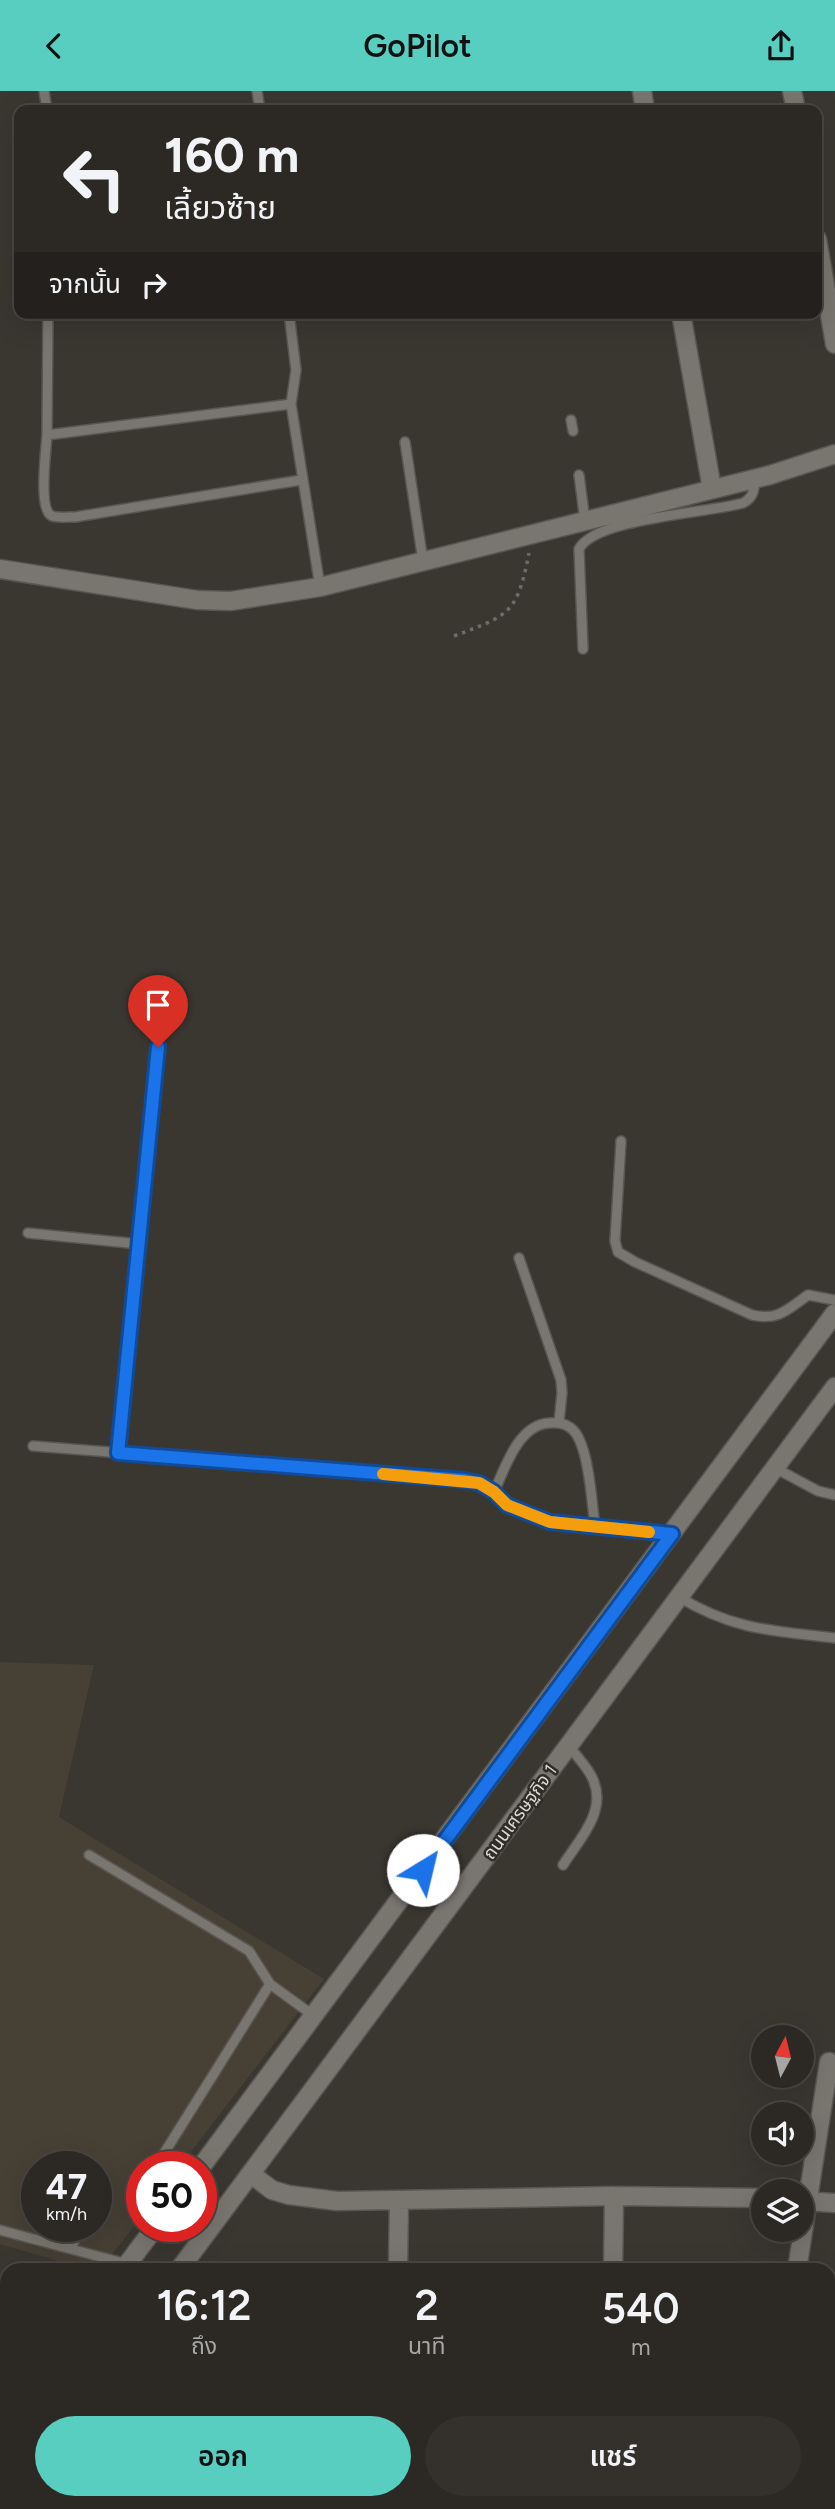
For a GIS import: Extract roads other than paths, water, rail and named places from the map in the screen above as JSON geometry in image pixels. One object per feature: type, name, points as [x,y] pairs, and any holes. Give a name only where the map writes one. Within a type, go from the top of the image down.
[{"type":"main road","points":[[822,268],[835,344]]},
{"type":"main road","points":[[682,319],[712,489]]},
{"type":"main road","points":[[0,569],[231,601],[320,587],[755,479],[835,454]]},
{"type":"main road","points":[[213,2151],[835,1313]]},
{"type":"main road","name":"ถนนเศรษฐกิจ 1","points":[[184,2263],[835,1387]]},
{"type":"main road","points":[[808,2179],[829,2061]]},
{"type":"main road","points":[[251,2174],[272,2190],[337,2201],[614,2196],[751,2198]]},
{"type":"main road","points":[[613,2263],[614,2196]]},
{"type":"main road","points":[[398,2263],[399,2200]]},
{"type":"main road","points":[[814,2202],[835,2203]]},
{"type":"main road","points":[[128,2263],[144,2242]]},
{"type":"main road","points":[[798,2263],[800,2242]]},
{"type":"lane","points":[[48,319],[44,499],[45,510],[51,516],[75,517],[302,480]]},
{"type":"lane","points":[[290,319],[296,370],[291,404],[320,587]]},
{"type":"lane","points":[[47,435],[291,404]]},
{"type":"lane","points":[[571,420],[573,431]]},
{"type":"lane","points":[[405,442],[423,561]]},
{"type":"lane","points":[[579,475],[585,521]]},
{"type":"lane","points":[[583,649],[579,549],[583,541],[592,535],[634,522],[743,503],[750,499],[753,493],[755,479]]},
{"type":"lane","points":[[118,1453],[158,1047]]},
{"type":"lane","points":[[621,1141],[615,1241],[618,1252],[740,1310],[766,1318],[781,1315],[808,1296],[835,1300]]},
{"type":"lane","points":[[28,1233],[139,1244]]},
{"type":"lane","points":[[519,1258],[561,1380],[559,1422]]},
{"type":"lane","points":[[494,1492],[512,1451],[530,1430],[540,1423],[559,1422],[573,1430],[580,1443],[586,1463],[596,1527]]},
{"type":"lane","points":[[33,1446],[465,1480],[479,1483],[494,1492],[507,1505],[550,1522],[672,1534]]},
{"type":"lane","points":[[775,1468],[818,1491],[835,1495]]},
{"type":"lane","points":[[679,1597],[720,1618],[750,1628],[835,1638]]},
{"type":"lane","points":[[563,1865],[594,1817],[598,1798],[594,1780],[569,1746]]},
{"type":"lane","points":[[89,1855],[249,1951],[270,1984],[314,2016]]},
{"type":"lane","points":[[166,2151],[270,1984]]},
{"type":"lane","points":[[0,2230],[113,2263]]},
{"type":"lane","points":[[71,2249],[74,2242]]}]
